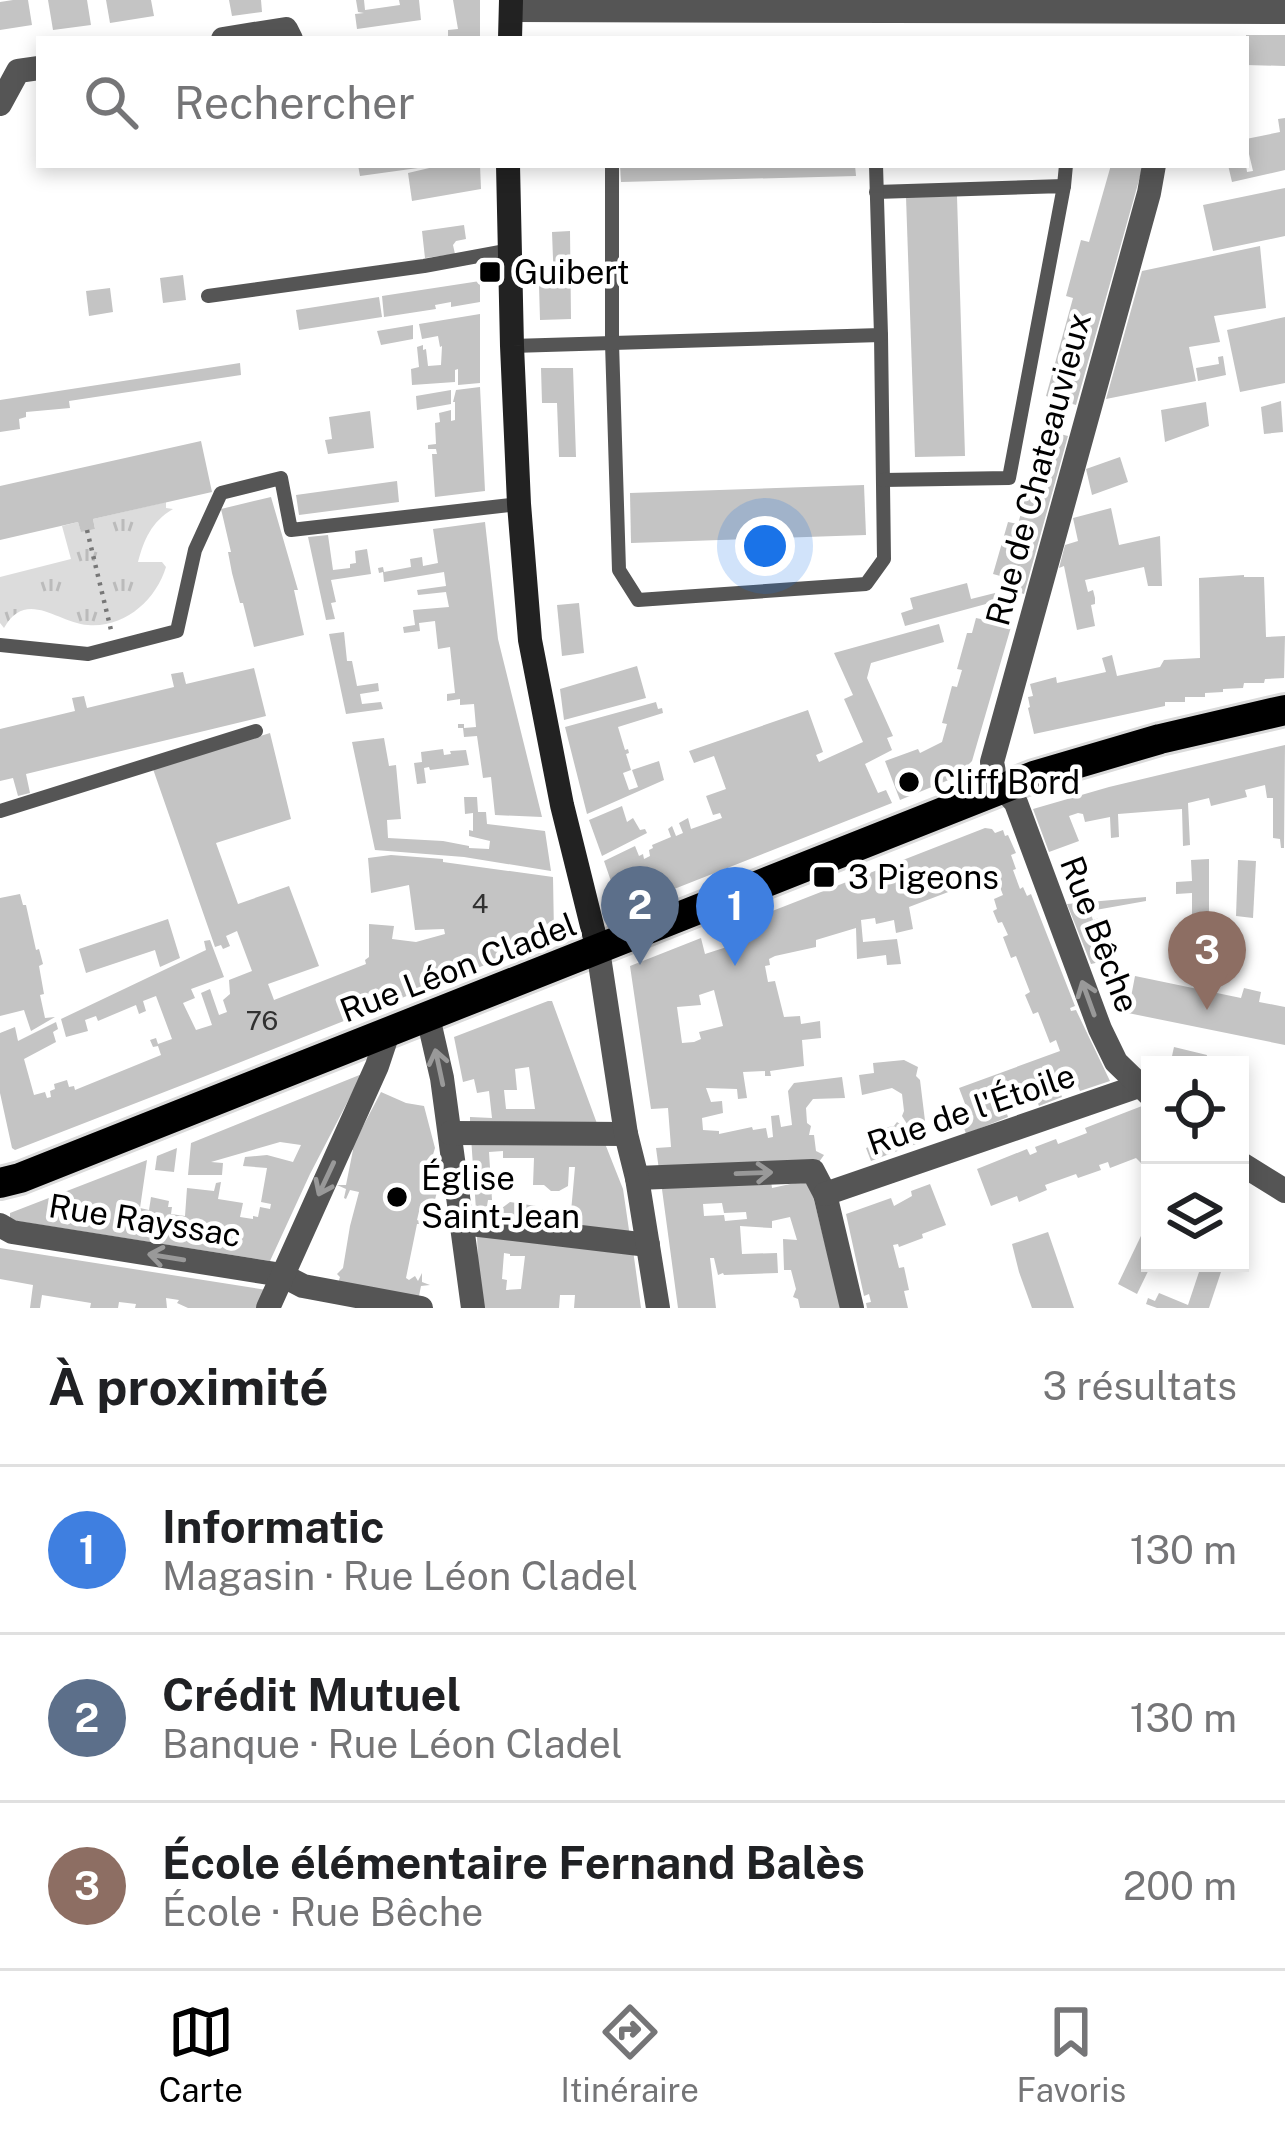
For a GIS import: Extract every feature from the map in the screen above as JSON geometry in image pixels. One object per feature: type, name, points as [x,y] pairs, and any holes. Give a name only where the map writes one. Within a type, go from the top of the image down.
[{"type":"main road","points":[[510,36],[511,5]]},
{"type":"main road","points":[[508,168],[519,504],[530,640],[562,806],[598,950]]},
{"type":"main road","name":"Rue Léon Cladel","points":[[0,1183],[1004,788],[1104,754],[1285,710]]},
{"type":"street","points":[[511,5],[1050,6],[1176,15],[1285,12]]},
{"type":"street","points":[[242,36],[286,29],[290,36]]},
{"type":"street","points":[[0,104],[18,71],[36,68]]},
{"type":"street","name":"Rue de Chateauvieux","points":[[1004,788],[994,778],[992,762],[1153,168]]},
{"type":"street","name":"Rue Bêche","points":[[1004,788],[1016,803],[1100,1029],[1116,1062],[1141,1087]]},
{"type":"street","points":[[598,950],[658,1308]]},
{"type":"street","points":[[428,1017],[442,1078],[473,1308]]},
{"type":"street","points":[[268,1308],[388,1033]]},
{"type":"street","name":"Rue de l'Étoile","points":[[824,1194],[1141,1091]]},
{"type":"street","points":[[450,1133],[626,1134]]},
{"type":"street","points":[[1242,1164],[1285,1192]]},
{"type":"street","points":[[637,1178],[812,1171],[824,1194],[852,1308]]},
{"type":"street","points":[[463,1223],[648,1245]]},
{"type":"street","name":"Rue Rayssac","points":[[0,1225],[12,1232],[282,1275],[304,1286],[422,1308]]},
{"type":"lane","points":[[612,168],[619,570],[638,600],[866,584],[884,559],[875,168]]},
{"type":"lane","points":[[883,479],[1009,478],[1066,168]]},
{"type":"lane","points":[[877,192],[1064,186]]},
{"type":"lane","points":[[208,296],[511,250]]},
{"type":"lane","points":[[512,346],[881,335]]},
{"type":"lane","points":[[0,645],[88,654],[177,631],[195,550],[221,494],[280,478],[292,530],[519,504]]},
{"type":"lane","points":[[0,811],[256,731]]},
{"type":"path","points":[[87,530],[116,647]]},
{"type":"green space","points":[[166,502],[166,508],[173,509],[150,532],[138,562],[162,562],[166,567],[155,590],[137,610],[102,625],[77,623],[32,609],[13,616],[4,628],[0,623],[0,577],[71,559],[62,526],[78,522],[81,531],[95,529],[93,519]]},
{"type":"building","points":[[28,0],[32,25],[0,30],[0,2]]},
{"type":"building","points":[[48,0],[87,0],[91,25],[53,30]]},
{"type":"building","points":[[106,0],[151,0],[154,16],[110,23]]},
{"type":"building","points":[[229,0],[261,0],[262,12],[232,16]]},
{"type":"building","points":[[356,0],[364,0],[365,10],[400,5],[399,0],[419,0],[421,20],[357,29],[355,14],[364,13],[358,12]]},
{"type":"building","points":[[453,0],[480,0],[480,36],[448,36],[448,30],[458,29]]},
{"type":"building","points":[[1285,35],[1285,66],[1249,65],[1246,36]]},
{"type":"building","points":[[1285,118],[1285,170],[1232,182],[1229,168],[1253,171],[1249,138],[1280,132],[1278,119]]},
{"type":"building","points":[[359,168],[418,168],[360,176]]},
{"type":"building","points":[[480,168],[481,189],[412,201],[408,173]]},
{"type":"building","points":[[620,168],[855,168],[856,176],[621,182]]},
{"type":"building","points":[[1110,168],[1142,168],[1076,405],[1046,396],[1073,298],[1066,296],[1081,240],[1089,242]]},
{"type":"building","points":[[1285,188],[1285,236],[1213,251],[1203,205]]},
{"type":"building","points":[[957,196],[965,456],[915,457],[906,197]]},
{"type":"building","points":[[464,225],[466,239],[453,245],[455,254],[425,258],[422,231]]},
{"type":"building","points":[[570,231],[571,319],[540,320],[539,285],[554,285],[552,232]]},
{"type":"building","points":[[1260,246],[1266,308],[1214,316],[1220,342],[1189,347],[1196,381],[1106,399],[1142,271]]},
{"type":"building","points":[[183,275],[186,300],[163,303],[160,278]]},
{"type":"building","points":[[480,281],[480,302],[451,307],[451,302],[384,317],[382,296]]},
{"type":"building","points":[[110,288],[113,312],[89,316],[86,291]]},
{"type":"building","points":[[379,297],[382,317],[299,330],[296,310]]},
{"type":"building","points":[[480,314],[480,383],[458,385],[458,369],[455,382],[412,385],[411,369],[419,367],[417,347],[426,349],[428,366],[441,365],[438,336],[422,339],[419,324]]},
{"type":"building","points":[[1285,317],[1285,383],[1240,392],[1227,330]]},
{"type":"building","points":[[413,325],[413,339],[381,345],[377,331]]},
{"type":"building","points":[[1223,356],[1226,375],[1198,381],[1196,368],[1219,364],[1218,357]]},
{"type":"building","points":[[240,363],[241,375],[26,412],[19,419],[20,429],[0,432],[0,400]]},
{"type":"building","points":[[541,368],[573,368],[576,457],[559,457],[557,403],[542,403]]},
{"type":"building","points":[[480,387],[485,491],[435,497],[432,454],[437,454],[428,445],[436,444],[439,413],[451,410],[451,421],[455,420],[456,390]]},
{"type":"building","points":[[451,390],[451,404],[417,410],[416,396]]},
{"type":"building","points":[[1281,401],[1283,432],[1264,434],[1261,407]]},
{"type":"building","points":[[1206,402],[1209,426],[1165,442],[1161,410]]},
{"type":"building","points":[[370,411],[374,448],[328,454],[329,417]]},
{"type":"building","points":[[1044,430],[1068,436],[1024,594],[1001,587],[1004,577],[993,574],[1008,522],[1018,524]]},
{"type":"building","points":[[201,441],[212,492],[93,519],[95,529],[81,532],[78,522],[0,540],[0,486]]},
{"type":"building","points":[[1120,457],[1128,482],[1092,495],[1086,469]]},
{"type":"building","points":[[397,481],[399,502],[299,515],[296,495]]},
{"type":"building","points":[[864,485],[866,535],[631,543],[630,493]]},
{"type":"building","points":[[271,497],[298,590],[294,590],[304,635],[254,647],[232,573],[221,509]]},
{"type":"building","points":[[1111,508],[1119,545],[1160,536],[1162,586],[1148,586],[1144,567],[1085,580],[1095,598],[1091,605],[1095,626],[1077,630],[1064,566],[1059,568],[1065,545],[1078,541],[1073,518]]},
{"type":"building","points":[[485,522],[498,639],[542,817],[495,815],[491,777],[483,778],[477,736],[464,737],[463,728],[458,728],[458,724],[476,727],[474,704],[447,701],[447,694],[455,693],[450,647],[438,649],[435,621],[419,623],[420,631],[404,633],[403,627],[415,625],[413,610],[449,607],[446,592],[418,595],[417,590],[446,586],[444,572],[384,582],[378,568],[383,567],[384,572],[411,567],[410,559],[422,557],[423,566],[438,563],[433,529]]},
{"type":"building","points":[[328,535],[333,570],[350,568],[356,563],[355,551],[367,549],[371,574],[331,580],[335,619],[326,620],[308,537]]},
{"type":"building","points":[[1264,577],[1266,637],[1285,636],[1284,678],[1244,683],[1243,688],[1185,697],[1185,702],[1165,702],[1165,706],[1034,734],[1028,708],[1028,697],[1033,696],[1030,684],[1106,672],[1102,658],[1112,655],[1117,676],[1160,667],[1164,660],[1200,658],[1199,578]]},
{"type":"building","points":[[967,583],[971,599],[995,593],[997,601],[905,626],[901,613],[913,609],[910,598]]},
{"type":"building","points":[[579,603],[584,653],[562,656],[557,605]]},
{"type":"building","points":[[993,615],[1013,620],[972,761],[956,777],[900,800],[885,761],[942,742],[947,724],[942,723],[952,686],[957,687],[962,670],[957,669],[967,633],[972,633],[976,618],[990,621]]},
{"type":"building","points":[[939,624],[944,642],[871,663],[867,678],[893,736],[887,738],[892,750],[865,764],[878,793],[886,790],[892,803],[621,910],[604,861],[635,846],[644,859],[650,856],[652,845],[671,837],[668,829],[672,826],[676,836],[683,833],[679,823],[688,818],[691,829],[722,818],[720,813],[713,815],[706,796],[726,789],[714,756],[694,763],[689,751],[808,710],[823,752],[816,755],[819,762],[863,742],[844,699],[853,695],[834,653]]},
{"type":"building","points":[[344,632],[347,661],[352,661],[357,686],[378,683],[379,691],[360,694],[362,704],[381,702],[383,709],[346,714],[329,634]]},
{"type":"building","points":[[637,666],[646,698],[564,720],[560,689]]},
{"type":"building","points":[[254,668],[266,716],[26,774],[30,793],[18,796],[13,778],[0,781],[0,729],[75,711],[72,698],[84,696],[87,708],[174,687],[171,674],[183,672],[186,684]]},
{"type":"building","points":[[656,702],[663,713],[618,727],[629,753],[631,770],[623,773],[629,790],[638,787],[632,770],[659,761],[664,780],[587,814],[565,727]]},
{"type":"building","points":[[270,733],[291,819],[216,843],[238,904],[289,886],[319,966],[268,984],[274,1000],[366,964],[369,924],[394,926],[392,939],[416,942],[445,934],[444,929],[415,930],[409,885],[371,893],[368,858],[443,859],[553,877],[554,934],[15,1150],[0,1093],[0,1033],[15,1027],[18,1041],[56,1022],[56,1042],[24,1059],[34,1095],[45,1092],[47,1098],[54,1084],[67,1080],[75,1090],[161,1055],[150,1040],[156,1038],[158,1044],[172,1039],[156,996],[143,1001],[146,1011],[139,1014],[136,1005],[98,1021],[96,1016],[85,1020],[88,1031],[66,1037],[61,1019],[206,950],[204,941],[210,940],[224,977],[191,989],[195,998],[183,1003],[196,1030],[212,1025],[201,993],[210,989],[219,1015],[227,1012],[223,1000],[230,994],[229,980],[252,971],[237,931],[226,936],[230,946],[215,947],[153,769]]},
{"type":"building","points":[[384,738],[389,766],[396,765],[401,819],[387,820],[388,838],[489,849],[490,841],[469,836],[473,813],[465,814],[464,797],[477,797],[478,812],[486,812],[487,824],[545,831],[551,871],[375,850],[352,742]]},
{"type":"building","points":[[1285,745],[1284,848],[1280,839],[1273,838],[1273,798],[1267,798],[1265,785],[1245,790],[1247,797],[1211,806],[1209,798],[1188,803],[1190,845],[1183,846],[1182,809],[1118,814],[1119,837],[1111,838],[1110,817],[1085,822],[1078,813],[1069,816],[1079,841],[1049,852],[1033,809],[1109,787]]},
{"type":"building","points":[[443,749],[444,755],[466,750],[469,765],[424,768],[426,783],[417,784],[414,763],[422,762],[421,752]]},
{"type":"building","points":[[622,806],[627,822],[633,818],[647,833],[602,856],[589,820]]},
{"type":"building","points":[[985,828],[995,833],[1003,830],[1016,853],[1011,855],[1020,889],[1031,894],[1075,1006],[1071,1011],[1076,1010],[1110,1081],[1060,1092],[1062,1097],[1039,1106],[1037,1101],[1017,1108],[1015,1104],[1005,1108],[1008,1117],[966,1134],[959,1112],[967,1109],[959,1088],[1060,1051],[1056,1040],[1050,1043],[1038,1012],[1033,1014],[1016,956],[1011,958],[1003,937],[1008,935],[993,911],[997,909],[994,899],[1003,895],[996,877],[985,878],[909,907],[913,929],[896,933],[894,920],[876,924],[875,918],[861,920],[863,942],[897,939],[901,964],[887,965],[886,955],[857,959],[856,928],[816,940],[816,947],[769,959],[770,965],[765,966],[768,982],[775,981],[784,1017],[800,1016],[801,1024],[820,1021],[821,1038],[802,1040],[804,1066],[770,1071],[771,1076],[765,1076],[765,1071],[743,1072],[747,1098],[738,1099],[737,1089],[706,1088],[711,1102],[722,1101],[723,1113],[702,1118],[703,1130],[719,1134],[766,1128],[768,1138],[773,1137],[771,1116],[779,1115],[781,1127],[792,1125],[788,1091],[794,1083],[842,1077],[845,1098],[813,1099],[806,1108],[809,1135],[814,1135],[816,1151],[824,1155],[819,1162],[659,1170],[656,1148],[671,1147],[668,1108],[651,1109],[630,966],[701,938],[705,954],[758,937],[754,918]],"holes":[[[714,990],[723,1026],[699,1032],[701,1039],[694,1042],[682,1043],[677,1007],[701,1005],[699,995]]]},
{"type":"building","points":[[1209,859],[1209,915],[1192,917],[1192,893],[1176,894],[1176,882],[1192,881],[1191,860]]},
{"type":"building","points":[[1238,860],[1256,861],[1253,918],[1236,916]]},
{"type":"building","points":[[20,894],[43,964],[39,966],[44,994],[40,995],[45,1018],[55,1017],[31,1031],[24,1010],[0,1016],[0,898]]},
{"type":"building","points":[[1146,897],[1146,901],[1090,911],[1093,920],[1099,918],[1106,943],[1099,944],[1101,952],[1110,950],[1113,959],[1091,964],[1067,904]]},
{"type":"building","points":[[168,919],[180,958],[160,967],[155,950],[86,973],[79,949]]},
{"type":"building","points":[[1135,976],[1241,998],[1244,988],[1261,992],[1259,1002],[1285,1007],[1285,1045],[1128,1013]]},
{"type":"building","points":[[552,1001],[599,1129],[470,1125],[470,1117],[492,1118],[489,1091],[477,1093],[474,1079],[463,1082],[454,1037]],"holes":[[[529,1067],[535,1109],[506,1109],[504,1090],[517,1090],[515,1069]]]},
{"type":"building","points":[[1174,1047],[1207,1055],[1207,1056],[1172,1056]]},
{"type":"building","points":[[904,1060],[918,1067],[924,1137],[871,1161],[866,1148],[884,1141],[883,1128],[897,1122],[907,1124],[902,1116],[902,1094],[892,1088],[862,1095],[859,1075],[874,1073],[873,1063]]},
{"type":"building","points":[[362,1074],[270,1261],[10,1220],[10,1213],[147,1160],[140,1208],[149,1210],[151,1197],[169,1201],[171,1214],[185,1216],[187,1188],[214,1191],[221,1182],[218,1199],[243,1203],[240,1217],[258,1217],[260,1207],[270,1209],[271,1204],[261,1202],[267,1168],[243,1166],[245,1157],[267,1155],[293,1162],[301,1145],[280,1142],[211,1162],[223,1163],[222,1175],[188,1175],[191,1143]]},
{"type":"building","name":"Église Saint-Jean","points":[[381,1092],[424,1106],[435,1148],[431,1161],[444,1165],[431,1215],[430,1205],[421,1203],[417,1220],[427,1224],[417,1224],[406,1278],[415,1276],[418,1281],[422,1273],[422,1282],[430,1285],[421,1286],[418,1301],[337,1286],[359,1192],[350,1190],[346,1199],[346,1189],[337,1185],[346,1185],[351,1149]]},
{"type":"building","points":[[1141,1106],[1141,1163],[1136,1158],[1110,1168],[1108,1162],[1099,1165],[1101,1170],[1045,1185],[1047,1190],[1019,1202],[1017,1196],[991,1206],[977,1169],[1027,1149],[1030,1155],[1037,1152],[1035,1147],[1087,1133],[1085,1128]]},
{"type":"building","points":[[471,1137],[604,1141],[623,1189],[630,1237],[500,1222],[502,1208],[510,1202],[571,1212],[575,1167],[569,1167],[568,1186],[551,1191],[533,1185],[534,1158],[503,1158],[503,1151],[489,1152],[492,1200],[476,1210]]},
{"type":"building","points":[[177,1148],[174,1172],[155,1170],[157,1156]]},
{"type":"building","points":[[771,1181],[772,1188],[804,1181],[811,1188],[841,1308],[800,1308],[793,1297],[791,1270],[784,1270],[783,1239],[797,1240],[790,1217],[772,1221],[772,1228],[740,1226],[742,1254],[777,1253],[778,1273],[718,1275],[714,1258],[710,1258],[716,1308],[678,1308],[661,1182]],"holes":[[[722,1203],[724,1213],[746,1212],[747,1219],[704,1216],[703,1204]]]},
{"type":"building","points":[[930,1184],[946,1225],[922,1234],[923,1238],[893,1245],[899,1268],[904,1267],[908,1308],[867,1308],[866,1303],[871,1302],[869,1294],[864,1296],[846,1214],[891,1198],[894,1206],[912,1196],[911,1191]]},
{"type":"building","points":[[1048,1232],[1074,1308],[1032,1308],[1019,1272],[1012,1244]]},
{"type":"building","points":[[477,1236],[633,1250],[641,1308],[574,1308],[575,1295],[560,1295],[559,1308],[480,1308]],"holes":[[[504,1253],[525,1256],[521,1289],[506,1290],[507,1280],[502,1279]]]},
{"type":"building","points":[[1141,1236],[1141,1272],[1148,1272],[1137,1294],[1118,1284]]},
{"type":"building","points":[[0,1248],[273,1291],[265,1308],[188,1308],[166,1298],[167,1308],[135,1308],[136,1304],[119,1302],[118,1308],[90,1308],[91,1303],[42,1295],[40,1308],[30,1308],[33,1285],[0,1279]]},
{"type":"building","points":[[1199,1272],[1221,1272],[1209,1308],[1146,1304],[1159,1293],[1188,1305]]},
{"type":"place","name":"Guibert","points":[[490,272]]},
{"type":"place","name":"Cliff Bord","points":[[909,782]]},
{"type":"place","name":"3 Pigeons","points":[[824,877]]},
{"type":"place","name":"Crédit Mutuel","points":[[640,965]]},
{"type":"place","name":"Informatic","points":[[735,966]]},
{"type":"place","name":"École élémentaire Fernand Balès","points":[[1207,1010]]},
{"type":"place","name":"Église Saint-Jean","points":[[397,1197]]}]
